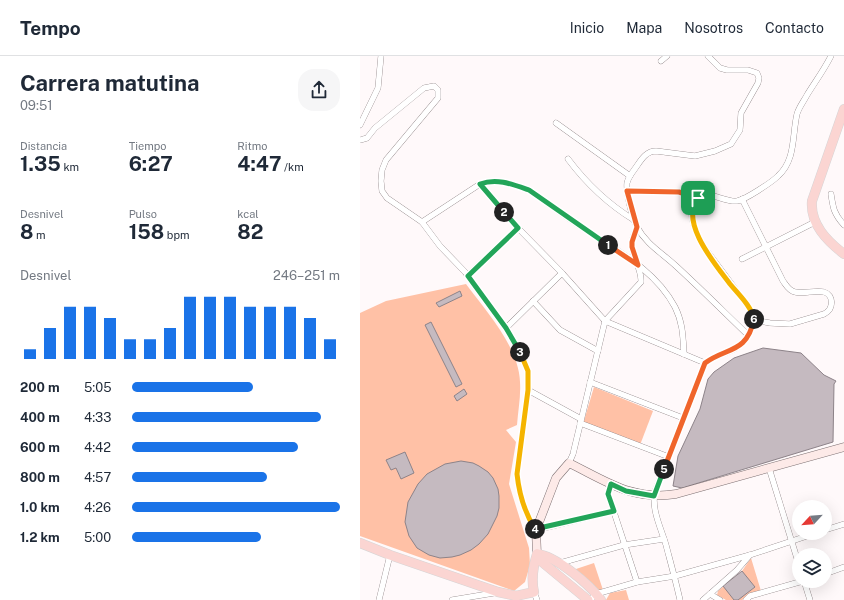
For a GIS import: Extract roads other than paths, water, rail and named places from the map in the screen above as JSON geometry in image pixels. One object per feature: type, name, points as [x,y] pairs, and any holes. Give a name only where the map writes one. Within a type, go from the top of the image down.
[{"type":"main road","points":[[844,109],[812,201],[811,208],[815,222],[832,245],[844,254]]},
{"type":"main road","points":[[360,543],[390,555],[498,592],[516,596],[536,596],[532,581],[536,554],[550,557],[557,568],[587,584],[594,599]]},
{"type":"street","points":[[360,125],[378,88],[381,56]]},
{"type":"street","points":[[661,61],[667,56]]},
{"type":"street","points":[[708,56],[720,68],[727,70],[748,70],[756,73],[759,78],[758,83],[741,113],[740,130],[735,139],[731,144],[723,148],[702,155],[695,156],[651,151],[630,176],[627,184],[627,191],[637,227],[654,248],[672,262],[748,335]]},
{"type":"street","points":[[680,600],[675,576],[655,509],[654,496],[705,363],[710,359],[738,347],[752,329],[754,320],[753,313],[724,275],[698,236],[693,221],[692,210],[694,202],[702,195],[707,194],[730,201],[738,201],[780,175],[792,157],[798,112],[831,56]]},
{"type":"street","points":[[360,140],[367,138],[374,128],[424,88],[434,86],[438,90],[438,98],[386,160],[380,180],[382,191],[387,198],[422,222],[440,246],[468,276],[506,328],[524,360],[528,371],[528,390],[517,474],[518,486],[528,519],[536,530]]},
{"type":"street","points":[[556,122],[630,176]]},
{"type":"street","points":[[568,159],[587,182],[609,202],[634,220]]},
{"type":"street","points":[[422,222],[480,184],[497,181],[516,185],[529,190],[645,270],[659,284],[675,307],[683,327],[684,354]]},
{"type":"street","points":[[480,184],[518,228],[605,320],[705,363]]},
{"type":"street","points":[[627,191],[679,192],[698,198]]},
{"type":"street","points":[[831,194],[832,208],[838,219],[844,225]]},
{"type":"street","points":[[742,199],[783,281],[790,289],[794,292],[823,292],[831,297],[831,308],[829,312],[824,314],[790,324],[770,323],[754,320]]},
{"type":"street","points":[[742,259],[815,222]]},
{"type":"street","points":[[536,554],[536,530],[556,478],[569,463],[573,454],[605,320],[640,282],[640,272],[632,247],[632,242],[637,227]]},
{"type":"street","points":[[468,276],[518,228]]},
{"type":"street","points":[[506,328],[562,273]]},
{"type":"street","points":[[533,301],[560,330],[598,351]]},
{"type":"street","points":[[590,382],[683,418]]},
{"type":"street","points":[[528,390],[581,421],[669,457]]},
{"type":"street","points":[[569,463],[626,491],[654,496],[676,494],[844,447]]},
{"type":"street","points":[[769,468],[794,548]]},
{"type":"street","points":[[611,484],[608,494],[637,582]]},
{"type":"street","points":[[536,530],[614,511]]},
{"type":"street","points":[[832,528],[844,524]]},
{"type":"street","points":[[557,568],[624,545],[664,539]]},
{"type":"street","points":[[594,599],[637,582],[675,576],[750,555],[795,540]]},
{"type":"street","points":[[379,600],[390,555]]},
{"type":"street","points":[[703,600],[737,570],[750,555]]},
{"type":"street","points":[[832,571],[844,567]]},
{"type":"street","points":[[746,600],[750,596],[792,584]]},
{"type":"street","points":[[806,588],[810,600]]},
{"type":"street","points":[[452,600],[498,592]]},
{"type":"street","points":[[710,594],[720,600]]}]
